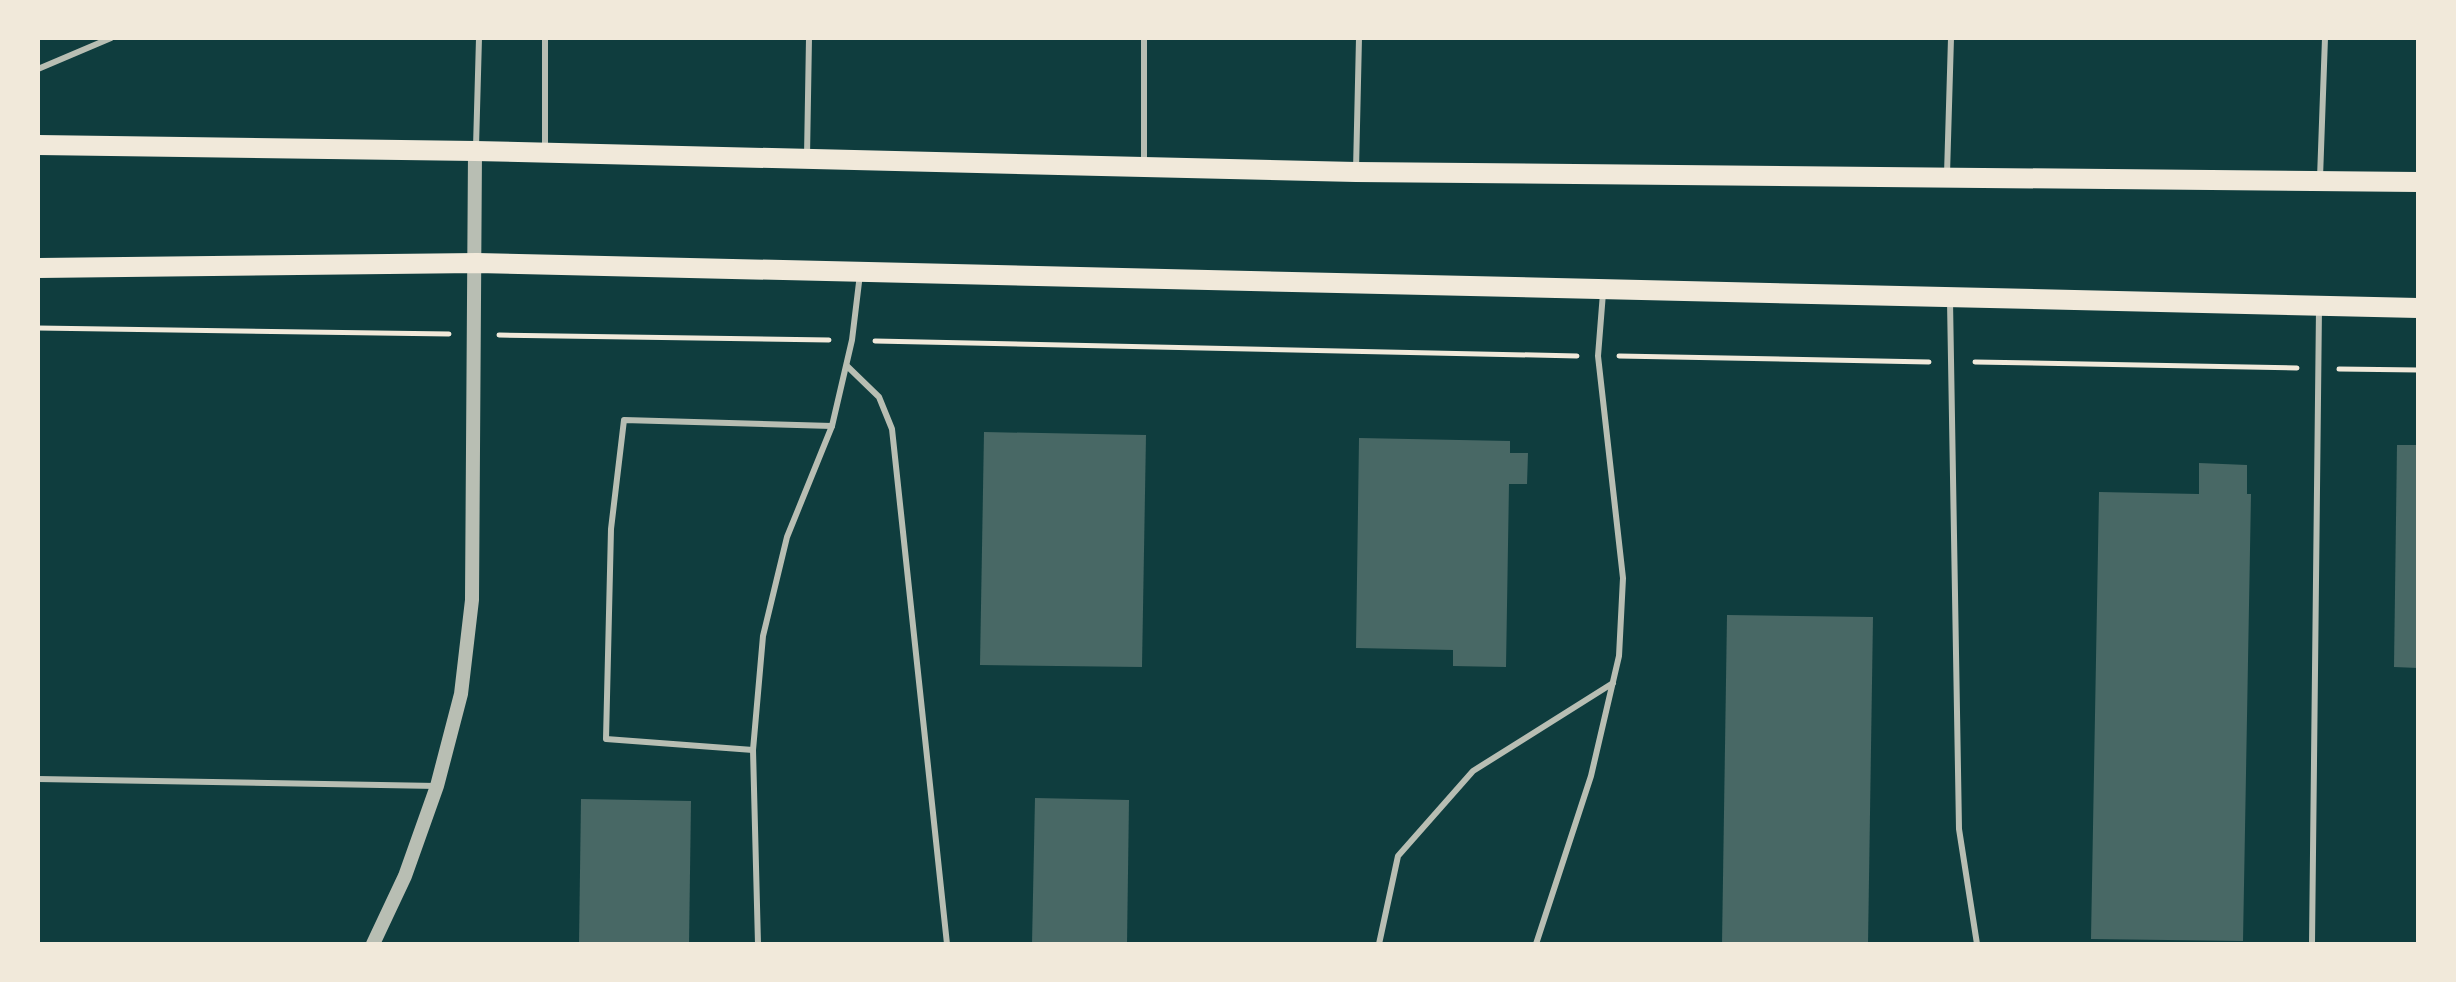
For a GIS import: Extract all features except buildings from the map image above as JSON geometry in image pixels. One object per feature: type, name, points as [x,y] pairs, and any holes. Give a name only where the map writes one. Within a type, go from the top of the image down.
[{"type":"main road","points":[[38,145],[475,151],[1356,172],[2418,182]]},
{"type":"main road","points":[[38,268],[477,263],[2418,308]]},
{"type":"street","points":[[373,944],[405,876],[437,786],[461,694],[472,600],[477,263],[475,151]]},
{"type":"lane","points":[[38,69],[111,38]]},
{"type":"lane","points":[[475,151],[479,38]]},
{"type":"lane","points":[[545,38],[545,153]]},
{"type":"lane","points":[[807,160],[809,38]]},
{"type":"lane","points":[[1144,38],[1144,168]]},
{"type":"lane","points":[[1356,172],[1359,38]]},
{"type":"lane","points":[[1947,178],[1951,38]]},
{"type":"lane","points":[[2320,179],[2325,38]]},
{"type":"lane","points":[[758,944],[753,750],[763,636],[787,537],[832,426],[852,340],[861,274]]},
{"type":"lane","points":[[1536,944],[1591,776],[1619,656],[1623,578],[1598,356],[1603,291]]},
{"type":"lane","points":[[1950,299],[1959,829],[1977,944]]},
{"type":"lane","points":[[2312,944],[2319,306]]},
{"type":"lane","points":[[847,366],[879,397],[892,429],[947,944]]},
{"type":"lane","points":[[753,750],[606,739],[611,529],[624,420],[832,426]]},
{"type":"lane","points":[[1379,944],[1398,856],[1473,771],[1613,683]]},
{"type":"lane","points":[[38,779],[437,786]]},
{"type":"path","points":[[38,328],[384,333]]},
{"type":"path","points":[[550,336],[2418,370]]}]
